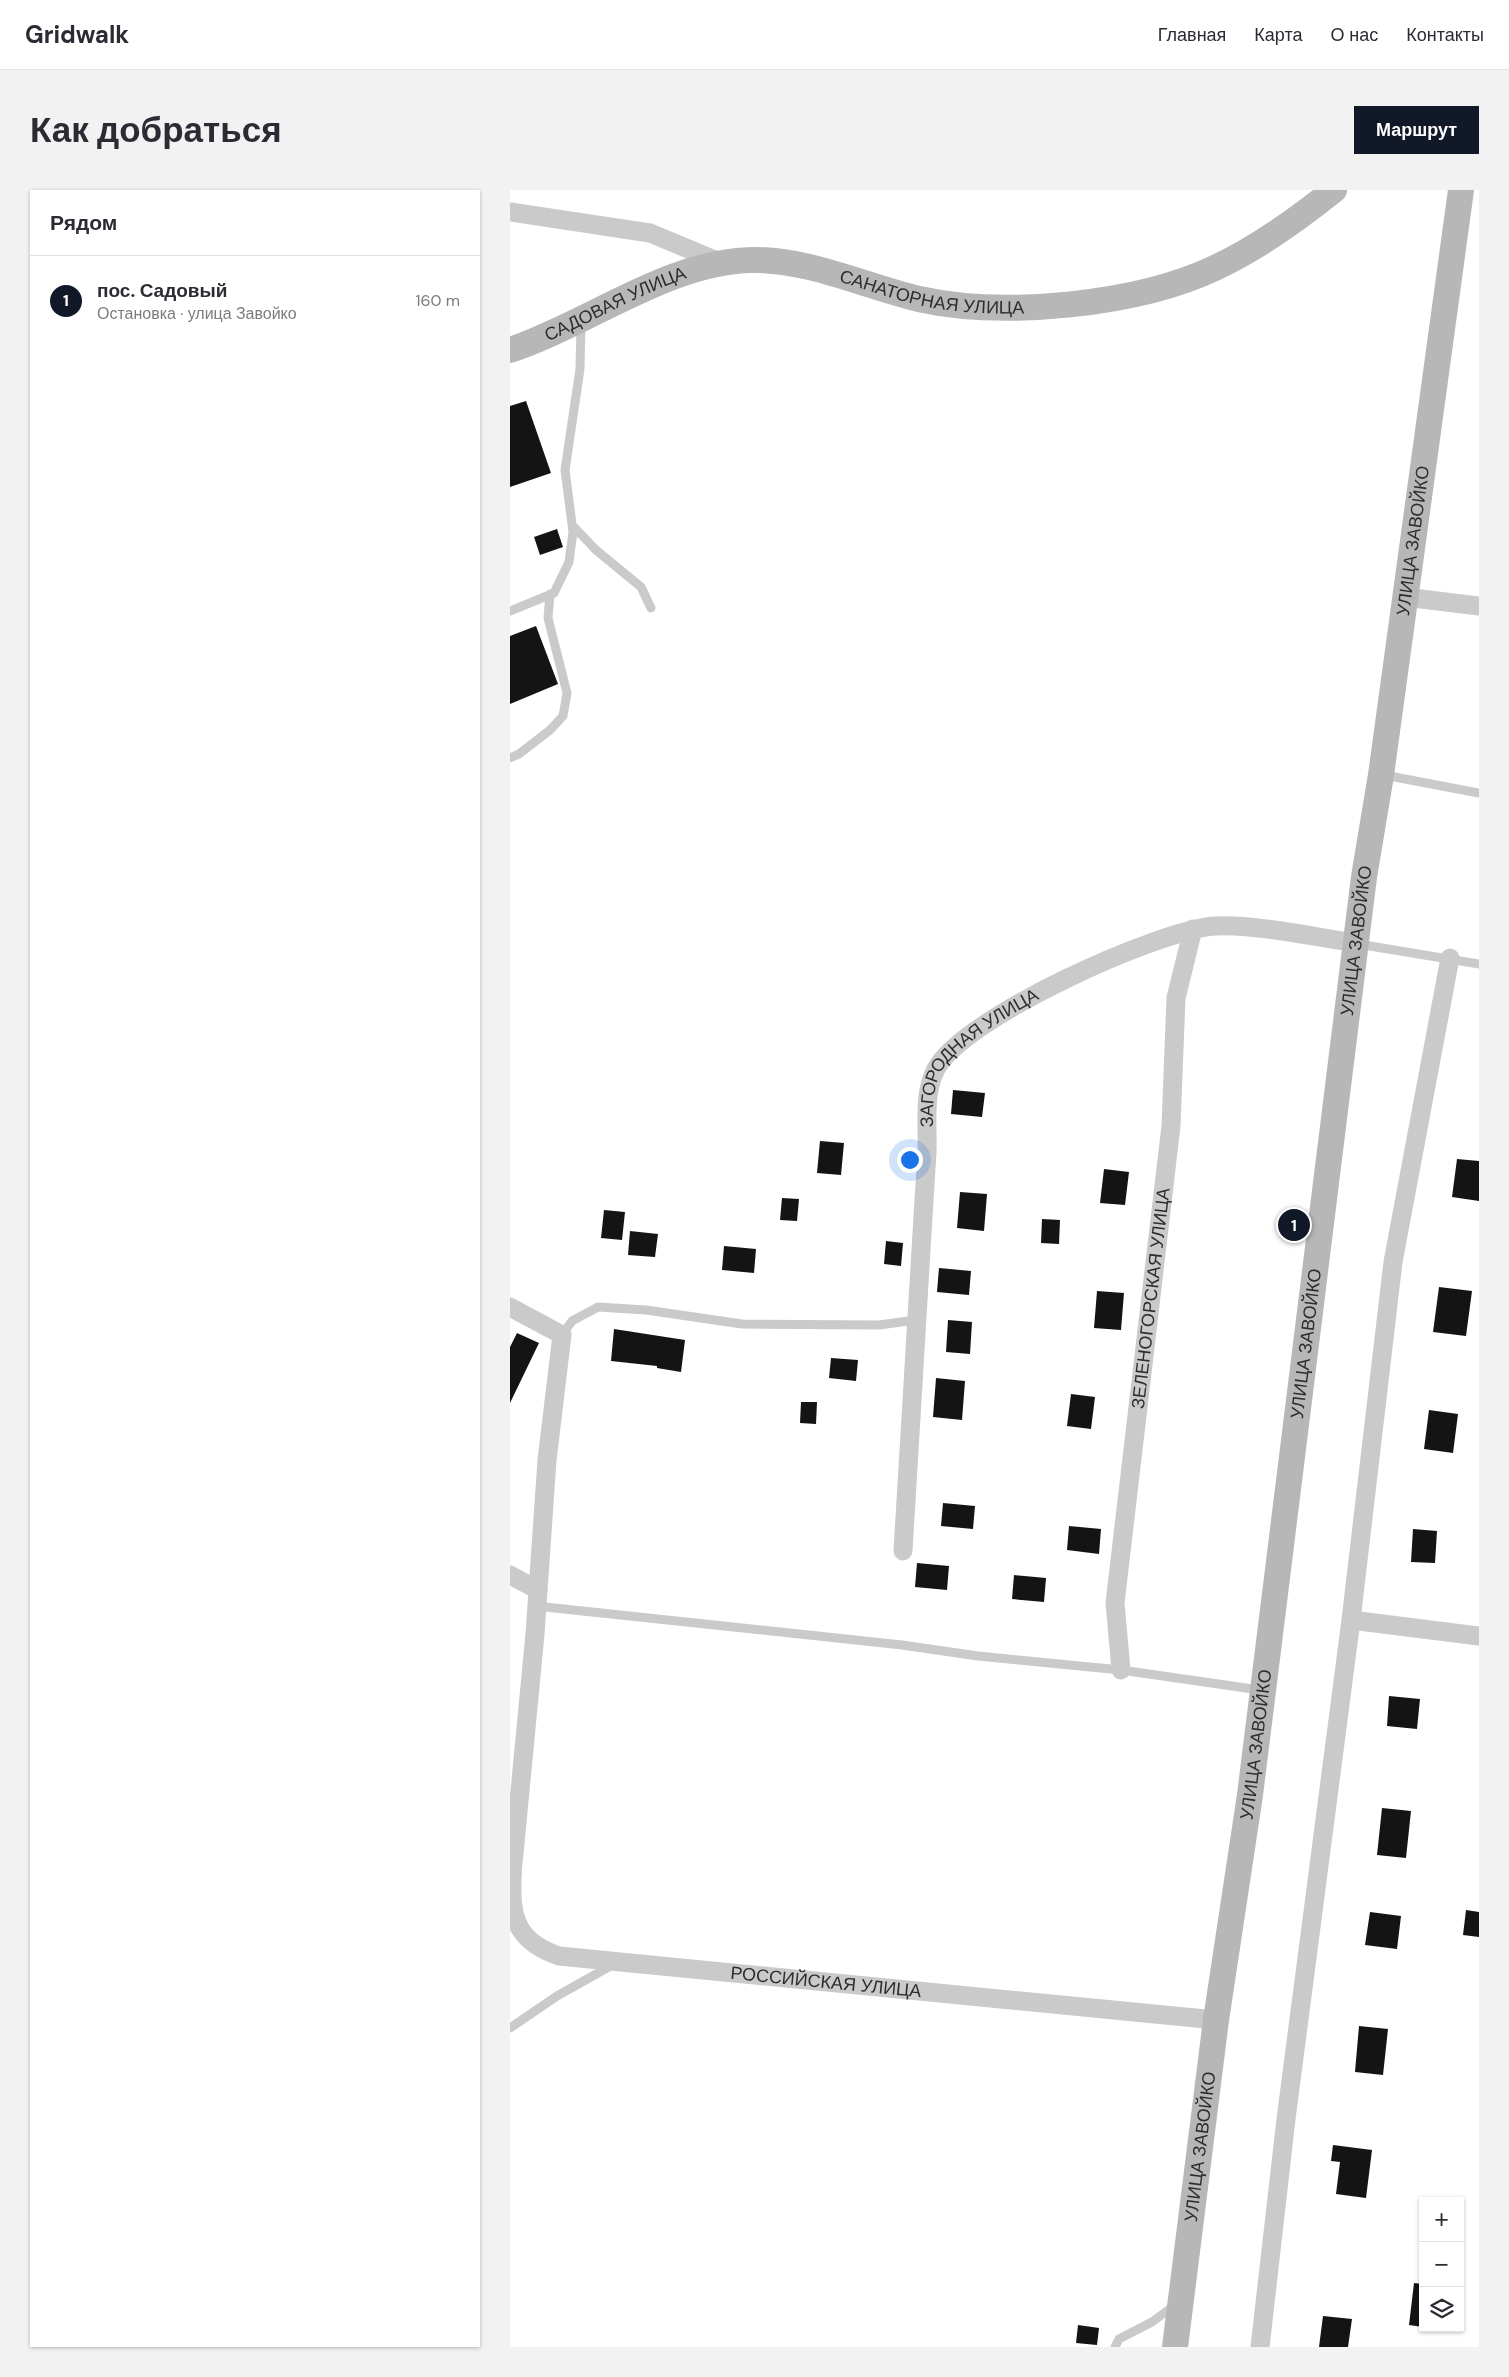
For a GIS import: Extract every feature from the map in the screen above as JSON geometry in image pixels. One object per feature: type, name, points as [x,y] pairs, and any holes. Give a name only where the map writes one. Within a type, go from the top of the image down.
[{"type":"main road","name":"САНАТОРНАЯ УЛИЦА","points":[[722,263],[750,260],[777,261],[919,299],[947,304],[1014,306],[1082,303],[1155,289],[1216,267],[1250,249],[1310,210],[1334,190]]},
{"type":"main road","name":"УЛИЦА ЗАВОЙКО","points":[[1175,2347],[1216,2020],[1250,1796],[1364,877],[1381,775],[1461,190]]},
{"type":"main road","name":"САДОВАЯ УЛИЦА","points":[[510,350],[674,277],[722,263]]},
{"type":"street","name":"САНАТОРНАЯ УЛИЦА","points":[[510,212],[650,233],[722,263]]},
{"type":"street","points":[[1405,597],[1479,606]]},
{"type":"street","name":"ЗАГОРОДНАЯ УЛИЦА","points":[[902,1550],[926,1173],[928,1099],[936,1068],[948,1054],[965,1040],[1014,1006],[1054,984],[1168,936],[1193,929],[1229,926],[1356,944]]},
{"type":"street","name":"ЗЕЛЕНОГОРСКАЯ УЛИЦА","points":[[1121,1670],[1115,1603],[1171,1126],[1176,998],[1193,929]]},
{"type":"street","points":[[1260,2347],[1286,2119],[1351,1620],[1393,1262],[1450,958]]},
{"type":"street","points":[[510,1307],[562,1335]]},
{"type":"street","name":"РОССИЙСКАЯ УЛИЦА","points":[[562,1335],[547,1460],[537,1593],[512,1860],[513,1913],[524,1936],[537,1947],[559,1956],[1216,2020]]},
{"type":"street","points":[[510,1575],[537,1593]]},
{"type":"street","points":[[1351,1620],[1479,1636]]},
{"type":"lane","points":[[510,611],[554,593],[569,562],[573,532],[565,470],[580,369],[581,320]]},
{"type":"lane","points":[[572,525],[596,550],[641,587],[651,608]]},
{"type":"lane","points":[[510,758],[519,754],[550,730],[563,716],[567,693],[548,618],[550,594]]},
{"type":"lane","points":[[1381,775],[1479,793]]},
{"type":"lane","points":[[1356,944],[1479,964]]},
{"type":"lane","points":[[562,1335],[572,1321],[598,1307],[646,1310],[742,1324],[879,1324],[916,1320]]},
{"type":"lane","points":[[537,1593],[540,1605],[545,1607],[892,1644],[978,1656],[1121,1670],[1262,1690]]},
{"type":"lane","points":[[510,2028],[556,1996],[617,1962]]},
{"type":"lane","points":[[1115,2347],[1119,2340],[1152,2322],[1181,2300]]},
{"type":"building","points":[[526,401],[551,473],[510,487],[510,406]]},
{"type":"building","points":[[557,529],[563,547],[540,555],[534,537]]},
{"type":"building","points":[[536,626],[558,684],[510,704],[510,636]]},
{"type":"building","points":[[953,1090],[985,1093],[982,1117],[951,1114]]},
{"type":"building","points":[[820,1141],[844,1143],[841,1175],[817,1173]]},
{"type":"building","points":[[1457,1159],[1479,1161],[1479,1201],[1452,1197]]},
{"type":"building","points":[[1104,1169],[1129,1172],[1125,1205],[1100,1203]]},
{"type":"building","points":[[960,1192],[987,1194],[984,1231],[957,1228]]},
{"type":"building","points":[[782,1198],[799,1199],[797,1221],[780,1220]]},
{"type":"building","points":[[604,1210],[625,1212],[622,1240],[601,1238]]},
{"type":"building","points":[[1042,1219],[1060,1220],[1059,1244],[1041,1243]]},
{"type":"building","points":[[630,1231],[658,1234],[655,1257],[628,1255]]},
{"type":"building","points":[[886,1241],[903,1243],[901,1266],[884,1264]]},
{"type":"building","points":[[724,1246],[756,1249],[754,1273],[722,1270]]},
{"type":"building","points":[[939,1268],[971,1271],[969,1295],[937,1292]]},
{"type":"building","points":[[1439,1287],[1472,1291],[1466,1336],[1433,1332]]},
{"type":"building","points":[[1097,1291],[1124,1293],[1121,1330],[1094,1328]]},
{"type":"building","points":[[948,1320],[972,1322],[970,1354],[946,1352]]},
{"type":"building","points":[[614,1329],[685,1340],[681,1372],[657,1368],[657,1366],[611,1361]]},
{"type":"building","points":[[517,1333],[539,1343],[510,1403],[510,1347]]},
{"type":"building","points":[[831,1358],[858,1360],[856,1381],[829,1378]]},
{"type":"building","points":[[936,1378],[965,1381],[962,1420],[933,1417]]},
{"type":"building","points":[[1071,1394],[1095,1397],[1091,1429],[1067,1426]]},
{"type":"building","points":[[801,1402],[817,1402],[816,1424],[800,1423]]},
{"type":"building","points":[[1429,1410],[1458,1414],[1453,1453],[1424,1449]]},
{"type":"building","points":[[943,1503],[975,1506],[973,1529],[941,1526]]},
{"type":"building","points":[[1069,1526],[1101,1529],[1099,1554],[1067,1550]]},
{"type":"building","points":[[1413,1529],[1437,1531],[1435,1563],[1411,1562]]},
{"type":"building","points":[[917,1563],[949,1566],[947,1590],[915,1587]]},
{"type":"building","points":[[1014,1575],[1046,1578],[1044,1602],[1012,1599]]},
{"type":"building","points":[[1389,1696],[1420,1699],[1417,1729],[1387,1726]]},
{"type":"building","points":[[1382,1808],[1411,1811],[1406,1858],[1377,1855]]},
{"type":"building","points":[[1466,1910],[1479,1912],[1479,1937],[1463,1935]]},
{"type":"building","points":[[1370,1912],[1401,1916],[1397,1949],[1365,1945]]},
{"type":"building","points":[[1359,2026],[1388,2029],[1383,2075],[1355,2072]]},
{"type":"building","points":[[1333,2145],[1372,2150],[1366,2198],[1336,2194],[1340,2162],[1331,2161]]},
{"type":"building","points":[[1414,2283],[1419,2284],[1419,2326],[1409,2325]]},
{"type":"building","points":[[1323,2316],[1352,2319],[1348,2347],[1319,2347]]},
{"type":"building","points":[[1078,2325],[1099,2328],[1097,2345],[1076,2343]]},
{"type":"place","name":"пос. Садовый","points":[[1294,1225]]}]
